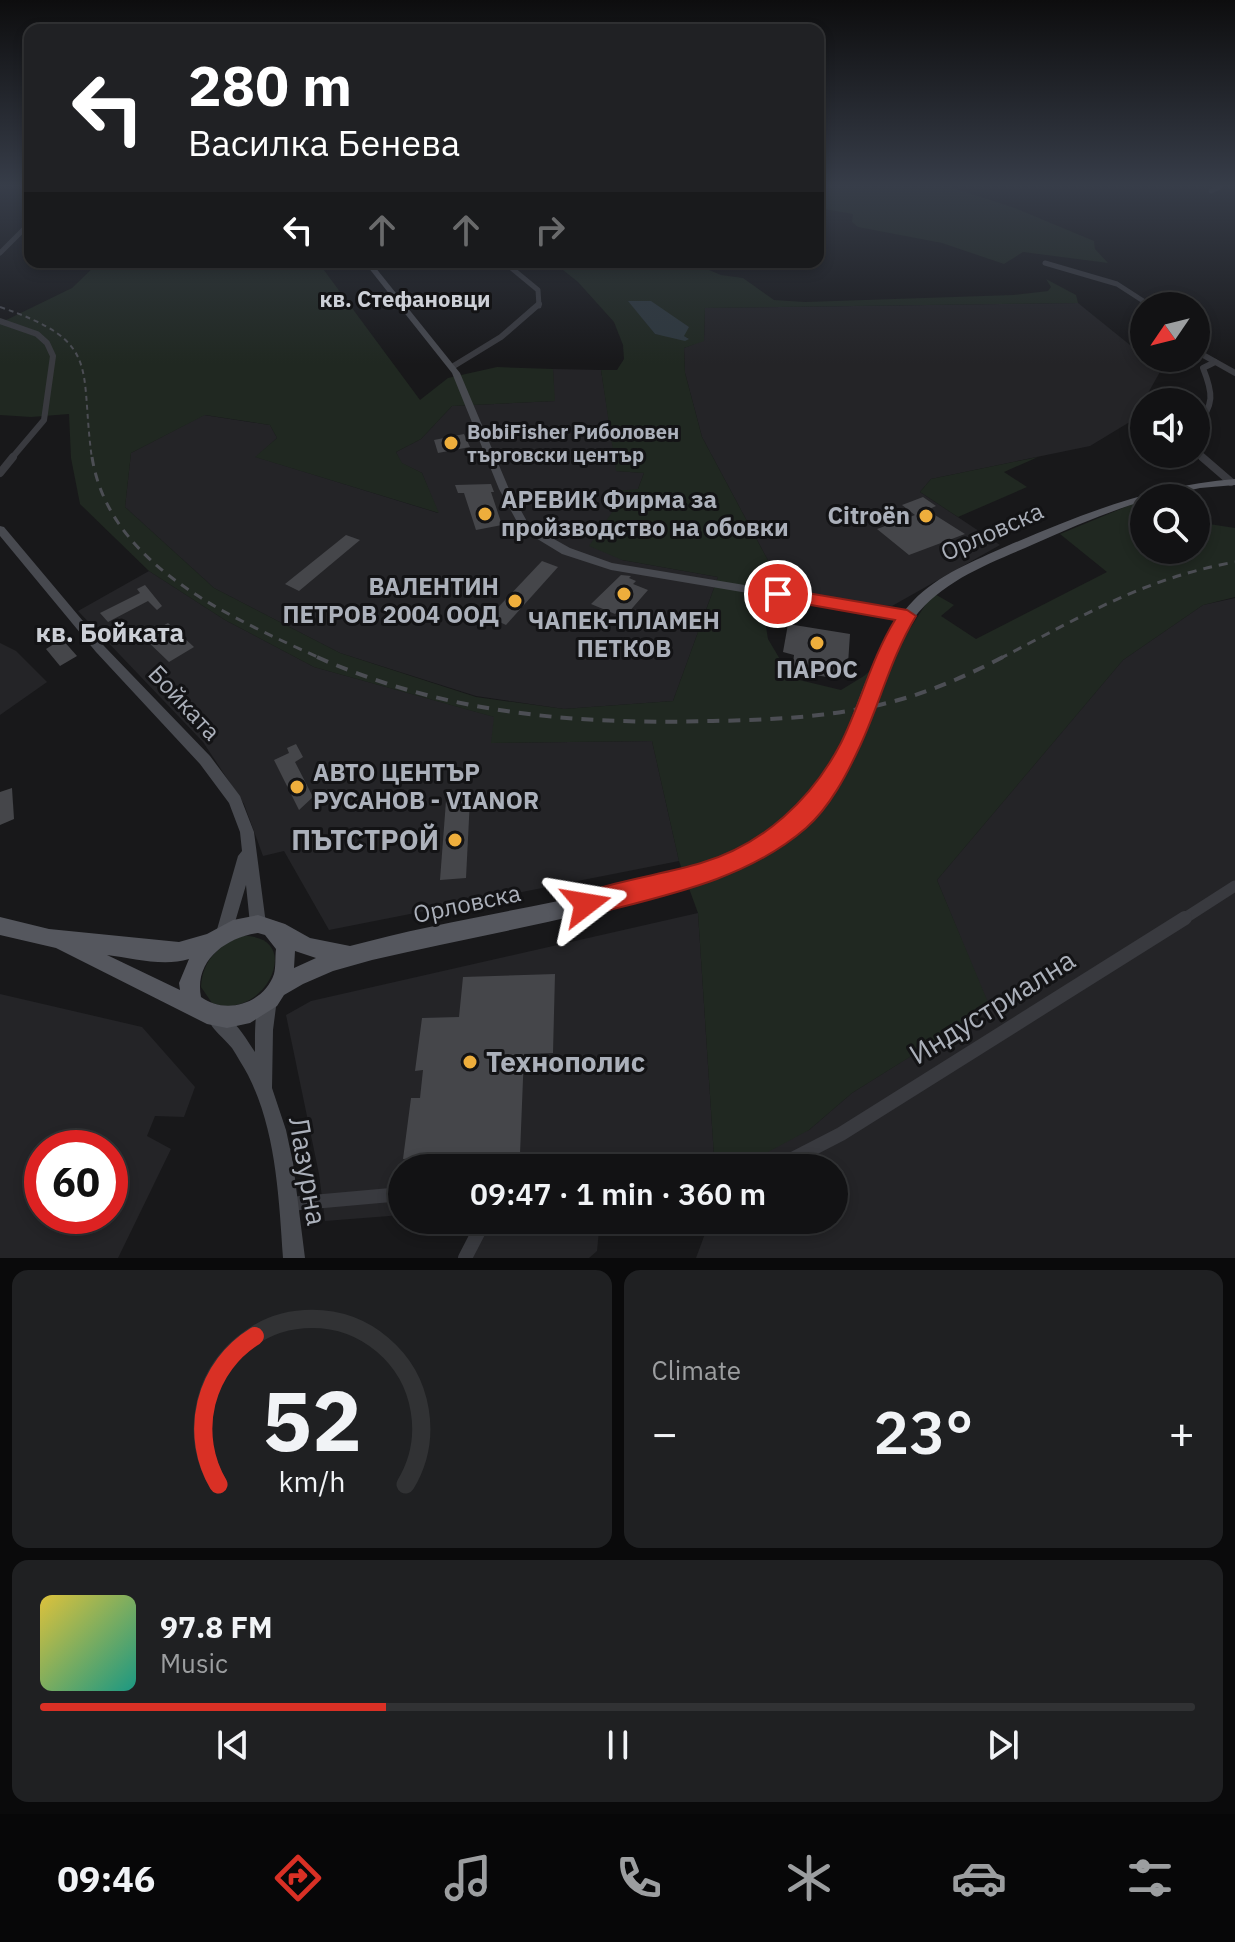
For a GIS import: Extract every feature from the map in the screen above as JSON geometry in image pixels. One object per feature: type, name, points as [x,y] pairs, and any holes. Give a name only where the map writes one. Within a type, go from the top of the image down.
[{"type":"main road","name":"Орловска","points":[[273,994],[310,969],[349,954],[549,913],[724,866],[776,838],[811,810],[851,743],[891,642],[907,616],[931,589],[968,568],[1143,497],[1180,487],[1233,482]]},
{"type":"main road","points":[[0,926],[49,938],[179,952],[218,937],[264,926],[286,946],[288,959],[273,994],[243,1016],[208,1014],[110,964],[49,938]]},
{"type":"main road","name":"Орловска","points":[[264,926],[308,947],[349,954]]},
{"type":"main road","points":[[208,1014],[192,998],[190,984],[193,969],[218,937]]},
{"type":"street","points":[[1045,263],[1081,272],[1132,292]]},
{"type":"street","points":[[372,268],[452,367],[513,509],[525,527],[542,539],[587,560],[611,566],[907,616]]},
{"type":"street","points":[[452,367],[492,342],[534,311],[540,303],[538,290],[512,268]]},
{"type":"street","points":[[0,321],[37,334],[47,343],[53,356],[44,420],[0,473]]},
{"type":"street","points":[[1210,359],[1235,373]]},
{"type":"street","points":[[1210,411],[1214,395],[1203,368],[1215,362]]},
{"type":"street","points":[[1210,463],[1233,482]]},
{"type":"street","name":"Бойката","points":[[0,529],[100,649],[221,780],[235,800],[247,832],[264,926]]},
{"type":"street","name":"Бойката","points":[[218,937],[248,849]]},
{"type":"street","name":"Индустриална","points":[[802,1154],[841,1134],[1235,886]]},
{"type":"street","name":"Лазурна","points":[[264,1093],[264,1030],[273,994]]},
{"type":"street","name":"Лазурна","points":[[208,1014],[240,1042],[264,1093],[277,1134],[290,1204],[294,1258]]},
{"type":"street","points":[[290,1204],[388,1195]]},
{"type":"street","points":[[465,1258],[477,1234]]},
{"type":"shaded area","points":[[950,246],[1095,246],[1108,263],[1023,252],[1004,264]]},
{"type":"shaded area","points":[[93,268],[322,268],[420,400],[448,378],[497,367],[553,369],[555,401],[452,406],[421,439],[396,452],[402,463],[422,473],[439,513],[255,457],[277,438],[270,425],[205,415],[131,453],[125,507],[214,588],[340,653],[476,697],[564,709],[673,701],[718,577],[622,560],[589,546],[619,502],[617,491],[638,489],[644,473],[616,471],[601,370],[617,370],[624,359],[623,345],[614,322],[578,282],[560,268],[704,268],[721,275],[743,278],[774,300],[805,302],[1013,295],[1048,291],[1051,287],[1046,279],[1076,295],[1078,303],[705,308],[704,341],[684,348],[685,373],[702,437],[772,568],[798,594],[761,596],[768,639],[791,678],[841,690],[864,676],[900,644],[933,593],[954,605],[941,616],[976,639],[1107,572],[1060,534],[1130,505],[1130,564],[1210,564],[1210,524],[1235,528],[1235,597],[1203,605],[1123,660],[937,880],[990,1007],[852,1093],[809,1130],[764,1154],[714,1154],[698,913],[679,861],[652,741],[491,743],[494,717],[314,667],[225,620],[149,571],[80,504],[71,458],[69,414],[31,417],[0,415],[0,323],[72,288]],"holes":[[[629,301],[688,327],[683,336],[688,338],[655,334]]]},
{"type":"shaded area","points":[[628,301],[651,301],[689,327],[684,336],[689,339],[685,341],[655,334]]},
{"type":"shaded area","points":[[1078,303],[1130,345],[1130,372],[1160,372],[1151,388],[1130,388],[1130,422],[1090,446],[931,479],[920,492],[1000,545],[892,606],[798,594],[772,568],[702,437],[685,373],[684,348],[704,340],[705,308]]},
{"type":"shaded area","points":[[553,369],[601,370],[617,471],[644,473],[638,489],[619,502],[622,560],[718,577],[673,701],[564,709],[476,696],[340,653],[214,588],[125,507],[131,453],[204,415],[270,425],[277,438],[256,457],[438,513],[422,473],[401,463],[396,452],[421,439],[452,406],[554,401]]},
{"type":"shaded area","points":[[1038,457],[1004,472],[1027,487],[958,517],[920,492],[931,479]]},
{"type":"shaded area","points":[[149,571],[225,620],[314,667],[495,717],[492,743],[652,741],[679,861],[329,930],[284,851],[263,856],[244,804],[203,742],[78,611]]},
{"type":"shaded area","points":[[1235,598],[1235,1258],[696,1258],[705,1234],[848,1234],[848,1154],[721,1154],[809,1130],[852,1093],[989,1007],[937,880],[1123,660],[1203,605]]},
{"type":"shaded area","points":[[0,643],[16,651],[47,682],[0,715]]},
{"type":"shaded area","points":[[698,913],[714,1154],[388,1154],[388,1216],[325,1221],[319,1174],[286,1015],[311,1001]]},
{"type":"shaded area","points":[[243,936],[262,939],[272,949],[275,962],[271,977],[262,990],[248,1001],[231,1006],[212,1003],[201,987],[208,962],[219,949]]},
{"type":"shaded area","points":[[0,994],[142,1027],[195,1087],[184,1117],[155,1116],[147,1136],[171,1149],[118,1258],[0,1258]]},
{"type":"shaded area","points":[[469,1234],[599,1234],[597,1251],[589,1258],[470,1258]]},
{"type":"building","name":"BobiFisher Риболовен търговски център","points":[[464,434],[470,447],[438,453],[434,440]]},
{"type":"building","points":[[491,484],[502,525],[476,530],[464,493],[458,493],[455,485]]},
{"type":"building","points":[[923,497],[936,506],[927,510],[965,534],[909,555],[877,529],[915,515],[902,505]]},
{"type":"building","points":[[346,535],[360,540],[299,591],[285,584]]},
{"type":"building","name":"ВАЛЕНТИН ПЕТРОВ 2004 ООД","points":[[542,561],[558,567],[506,625],[489,617]]},
{"type":"building","name":"ЧАПЕК-ПЛАМЕН ПЕТКОВ","points":[[621,575],[631,576],[629,578],[636,581],[633,584],[648,590],[628,613],[619,610],[615,614],[591,604]]},
{"type":"building","points":[[145,585],[162,606],[157,610],[148,601],[108,622],[100,613],[140,593],[137,589]]},
{"type":"building","points":[[168,623],[194,647],[169,662],[143,637]]},
{"type":"building","name":"ПАРОС","points":[[788,624],[850,634],[848,664],[841,664],[839,679],[792,671],[794,655],[783,652]]},
{"type":"building","points":[[62,639],[77,656],[60,666],[46,649]]},
{"type":"building","name":"АВТО ЦЕНТЪР РУСАНОВ - VIANOR","points":[[296,744],[303,757],[295,762],[313,797],[299,810],[274,760],[289,753],[287,748]]},
{"type":"building","points":[[12,788],[14,819],[0,825],[0,792]]},
{"type":"building","name":"ПЪТСТРОЙ","points":[[470,799],[466,878],[440,880],[446,801]]},
{"type":"building","name":"Технополис","points":[[555,974],[553,1053],[524,1054],[520,1154],[404,1154],[411,1098],[420,1098],[423,1070],[415,1071],[422,1018],[459,1017],[463,977]]},
{"type":"railway","points":[[0,307],[56,332],[71,346],[80,361],[84,379],[92,459]]},
{"type":"railway","points":[[92,457],[103,495],[122,529],[149,558],[180,584],[214,606],[322,659]]},
{"type":"railway","points":[[1000,658],[1141,589],[1170,578],[1235,562]]},
{"type":"railway","points":[[317,657],[364,676],[461,703],[558,717],[658,722],[733,721],[854,710],[928,691],[1000,658]]},
{"type":"place","name":"BobiFisher Риболовен търговски център","points":[[451,443]]},
{"type":"place","name":"АРЕВИК Фирма за пройзводство на обовки","points":[[485,514]]},
{"type":"place","name":"Citroën","points":[[926,516]]},
{"type":"place","name":"ЧАПЕК-ПЛАМЕН ПЕТКОВ","points":[[624,594]]},
{"type":"place","name":"ВАЛЕНТИН ПЕТРОВ 2004 ООД","points":[[515,601]]},
{"type":"place","name":"ПАРОС","points":[[817,643]]},
{"type":"place","name":"АВТО ЦЕНТЪР РУСАНОВ - VIANOR","points":[[297,787]]},
{"type":"place","name":"ПЪТСТРОЙ","points":[[455,840]]},
{"type":"place","name":"Технополис","points":[[470,1062]]},
{"type":"district","name":"кв. Стефановци","points":[[405,299]]},
{"type":"district","name":"кв. Бойката","points":[[110,633]]},
{"type":"route","points":[[586,904],[706,873],[744,857],[776,838],[811,810],[829,785],[851,743],[891,642],[907,616],[778,594]]}]
